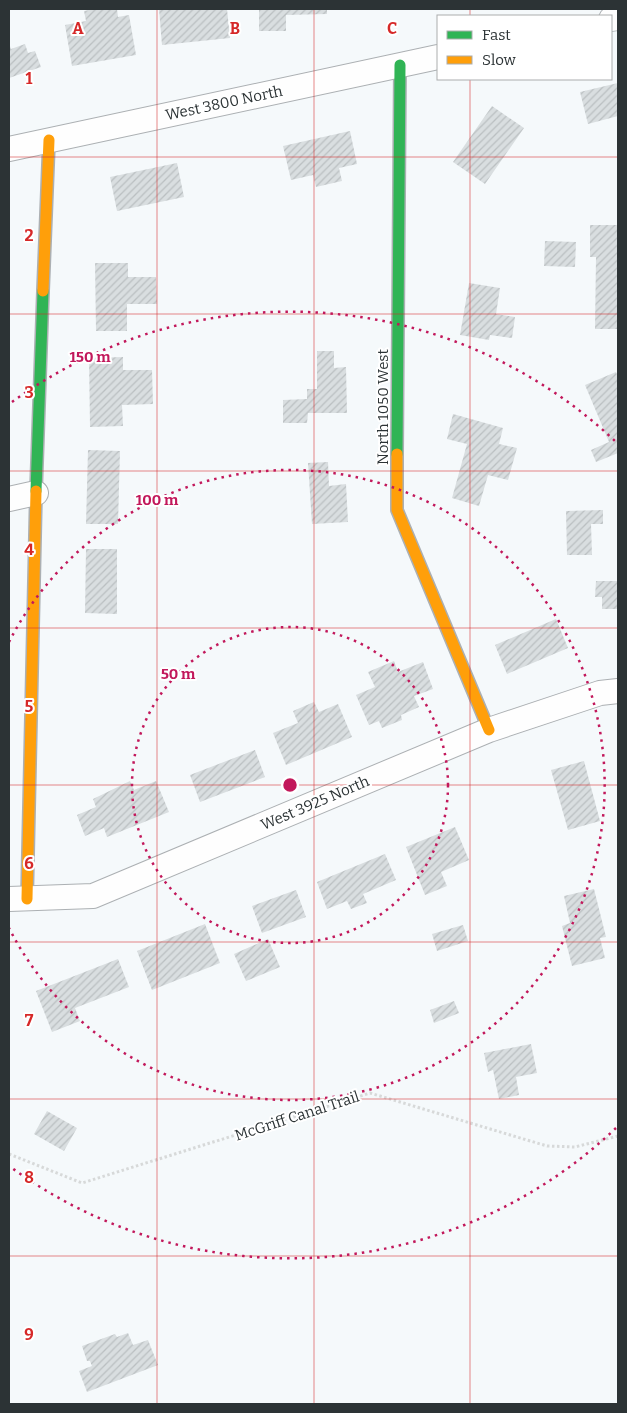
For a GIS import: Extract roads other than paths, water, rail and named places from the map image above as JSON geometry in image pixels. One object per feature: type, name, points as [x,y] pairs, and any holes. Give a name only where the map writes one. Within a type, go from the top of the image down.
[{"type":"street","name":"West 3800 North","points":[[9,149],[437,57]]},
{"type":"street","name":"North 1050 West","points":[[400,65],[397,510],[490,730]]},
{"type":"street","points":[[18,899],[49,140]]},
{"type":"street","points":[[9,499],[36,493]]},
{"type":"street","name":"West 3925 North","points":[[18,899],[93,896],[490,730],[600,693],[618,691]]}]
